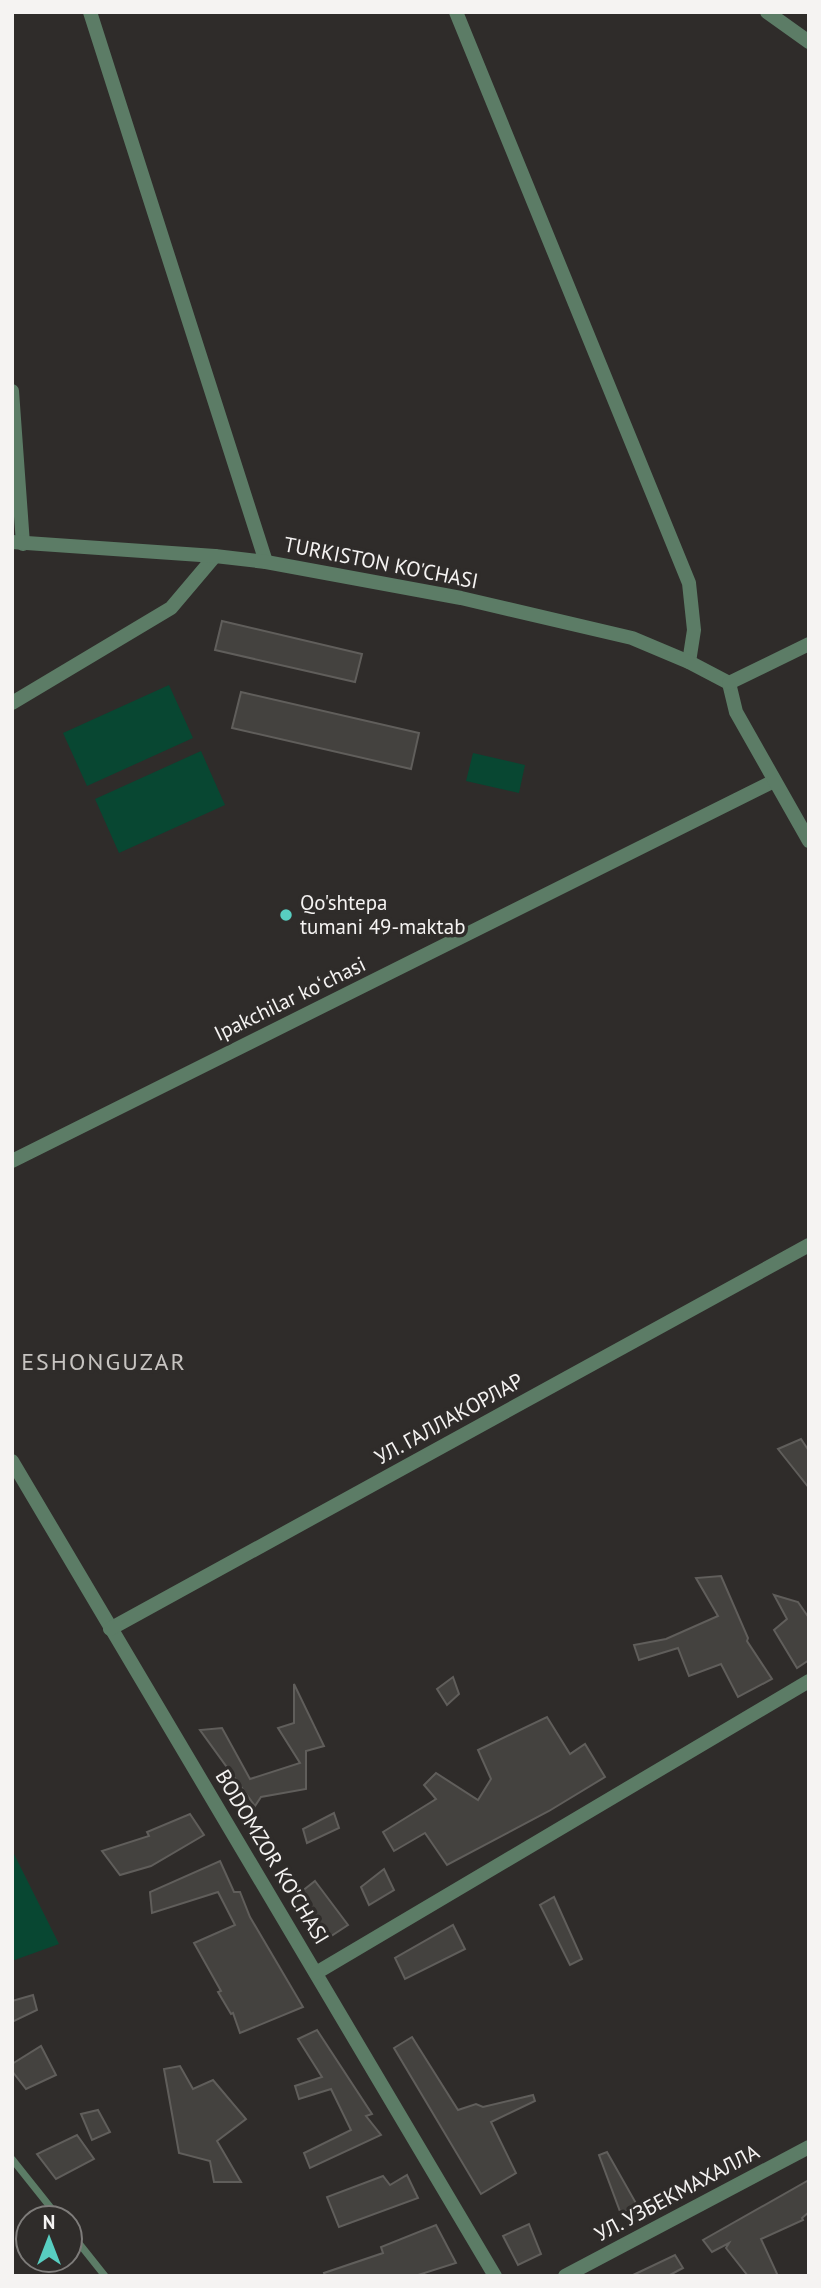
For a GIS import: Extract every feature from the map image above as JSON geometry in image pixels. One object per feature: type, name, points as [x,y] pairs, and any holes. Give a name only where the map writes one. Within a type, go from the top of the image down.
[{"type":"street","points":[[90,12],[266,562]]},
{"type":"street","points":[[456,12],[689,583],[694,630],[689,662]]},
{"type":"street","points":[[767,12],[809,42]]},
{"type":"street","points":[[12,391],[18,543]]},
{"type":"street","name":"TURKISTON KO'CHASI","points":[[18,543],[215,555],[461,598],[632,638],[689,662],[729,683]]},
{"type":"street","points":[[12,703],[172,608],[215,555]]},
{"type":"street","points":[[809,644],[729,683],[736,712],[809,841]]},
{"type":"street","name":"Ipakchilar koʻchasi","points":[[12,1161],[775,781]]},
{"type":"street","name":"УЛ. ГАЛЛАКОРЛАР","points":[[110,1629],[809,1245]]},
{"type":"street","name":"BODOMZOR KO'CHASI","points":[[12,1461],[495,2276]]},
{"type":"street","points":[[316,1972],[809,1681]]},
{"type":"street","name":"УЛ. УЗБЕКМАХАЛЛА","points":[[565,2276],[809,2147]]},
{"type":"lane","points":[[12,2160],[48,2204]]},
{"type":"lane","points":[[84,2250],[105,2276]]},
{"type":"green space","points":[[169,685],[193,738],[87,786],[63,733]]},
{"type":"green space","points":[[201,751],[225,805],[119,853],[95,799]]},
{"type":"green space","points":[[473,753],[525,765],[519,793],[466,781]]},
{"type":"green space","points":[[12,1850],[59,1944],[12,1961]]},
{"type":"building","points":[[222,621],[362,654],[355,682],[215,650]]},
{"type":"building","points":[[241,692],[419,733],[411,769],[232,728]]},
{"type":"building","points":[[801,1439],[809,1451],[809,1488],[778,1449]]},
{"type":"building","points":[[721,1576],[747,1641],[772,1679],[738,1697],[721,1664],[689,1676],[678,1648],[639,1660],[634,1645],[666,1639],[718,1616],[696,1578]]},
{"type":"building","points":[[774,1595],[798,1602],[809,1618],[809,1660],[797,1668],[774,1630],[787,1619]]},
{"type":"building","points":[[453,1677],[459,1694],[447,1705],[437,1689]]},
{"type":"building","points":[[294,1684],[324,1746],[306,1751],[306,1789],[261,1797],[255,1806],[200,1730],[222,1728],[250,1779],[300,1763],[278,1728],[294,1723]]},
{"type":"building","points":[[547,1717],[570,1754],[585,1744],[605,1777],[549,1811],[447,1865],[425,1833],[394,1851],[383,1832],[436,1799],[424,1785],[436,1773],[478,1800],[491,1779],[478,1750]]},
{"type":"building","points":[[334,1813],[339,1828],[307,1843],[303,1829]]},
{"type":"building","points":[[190,1814],[204,1835],[151,1866],[120,1875],[102,1851],[149,1836],[147,1832]]},
{"type":"building","points":[[220,1861],[234,1892],[240,1892],[250,1917],[303,2007],[240,2033],[233,2013],[231,2014],[218,1992],[221,1991],[194,1943],[235,1925],[218,1892],[152,1913],[150,1892]]},
{"type":"building","points":[[384,1869],[394,1890],[369,1905],[361,1887]]},
{"type":"building","points":[[315,1881],[348,1925],[325,1940],[301,1892]]},
{"type":"building","points":[[554,1897],[582,1959],[570,1965],[540,1905]]},
{"type":"building","points":[[453,1925],[465,1949],[405,1979],[395,1958]]},
{"type":"building","points":[[33,1995],[37,2010],[12,2022],[12,2001]]},
{"type":"building","points":[[317,2030],[372,2114],[366,2116],[381,2135],[310,2168],[304,2153],[351,2130],[331,2089],[299,2099],[295,2086],[322,2077],[298,2039]]},
{"type":"building","points":[[412,2037],[458,2110],[476,2104],[483,2107],[533,2095],[535,2101],[491,2122],[516,2173],[481,2194],[394,2048]]},
{"type":"building","points":[[41,2046],[56,2075],[26,2089],[12,2071],[12,2064]]},
{"type":"building","points":[[180,2066],[193,2089],[213,2080],[246,2119],[217,2141],[241,2182],[214,2182],[210,2161],[179,2153],[164,2069]]},
{"type":"building","points":[[98,2110],[110,2132],[92,2140],[81,2114]]},
{"type":"building","points":[[77,2135],[94,2159],[56,2179],[37,2154]]},
{"type":"building","points":[[607,2152],[637,2205],[621,2214],[599,2155]]},
{"type":"building","points":[[407,2175],[418,2198],[339,2227],[327,2197],[383,2176],[390,2185]]},
{"type":"building","points":[[809,2180],[809,2212],[803,2220],[761,2239],[778,2276],[748,2276],[726,2248],[729,2243],[712,2252],[703,2240]]},
{"type":"building","points":[[529,2224],[541,2254],[518,2265],[503,2236]]},
{"type":"building","points":[[436,2225],[456,2263],[415,2276],[325,2276],[324,2273],[383,2253],[381,2247]]},
{"type":"building","points":[[675,2255],[683,2268],[668,2276],[631,2276]]},
{"type":"place","name":"Qo'shtepa tumani 49-maktab","points":[[286,915]]},
{"type":"district","name":"ESHONGUZAR","points":[[104,1362]]}]
